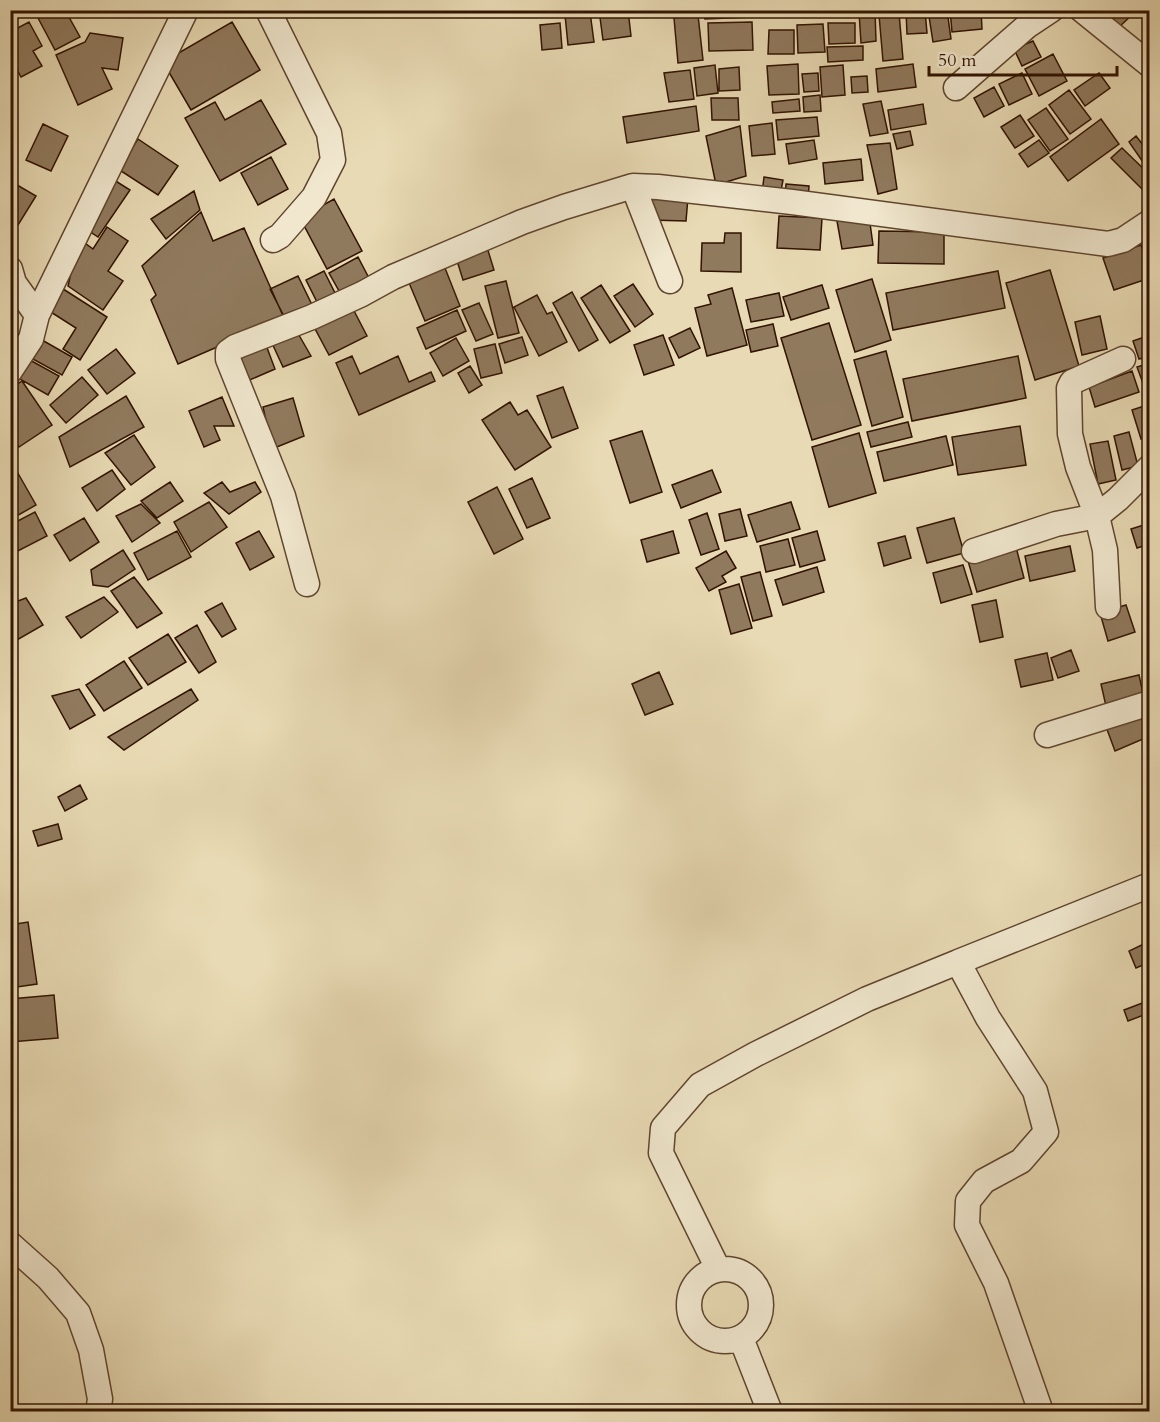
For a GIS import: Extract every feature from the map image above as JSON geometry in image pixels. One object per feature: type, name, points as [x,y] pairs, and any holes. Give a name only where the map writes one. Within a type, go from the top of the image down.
[{"type":"street","points":[[10,371],[31,339],[37,315],[186,10]]},
{"type":"street","points":[[268,10],[328,133],[333,160],[314,197],[280,236],[273,240]]},
{"type":"street","points":[[956,88],[1026,26],[1052,10]]},
{"type":"street","points":[[1082,10],[1149,65]]},
{"type":"street","points":[[307,584],[283,496],[228,359],[228,352],[235,347],[312,317],[393,277],[522,222],[633,186],[781,201],[1108,244],[1123,240],[1149,222]]},
{"type":"street","points":[[633,186],[670,281]]},
{"type":"street","points":[[10,269],[14,283],[37,315]]},
{"type":"street","points":[[1108,607],[1105,550],[1097,516],[1078,467],[1070,434],[1069,388],[1072,382],[1123,359]]},
{"type":"street","points":[[974,551],[1056,524],[1097,516],[1118,499],[1149,467]]},
{"type":"street","points":[[1047,735],[1149,703]]},
{"type":"street","points":[[718,1269],[661,1153],[663,1128],[700,1085],[756,1054],[867,999],[1149,885]]},
{"type":"street","points":[[958,962],[988,1018],[1035,1091],[1046,1132],[1021,1161],[984,1181],[968,1201],[967,1225],[996,1283],[1041,1412]]},
{"type":"street","points":[[10,1244],[48,1278],[78,1313],[91,1350],[100,1399],[98,1412]]},
{"type":"street","points":[[718,1269],[739,1270],[756,1284],[762,1303],[757,1324],[741,1338],[724,1341],[707,1337],[694,1325],[689,1308],[692,1291],[702,1277],[718,1269]]},
{"type":"street","points":[[741,1338],[770,1412]]},
{"type":"building","points":[[47,10],[65,10],[80,37],[55,50],[37,16]]},
{"type":"building","points":[[599,10],[628,10],[631,36],[603,40]]},
{"type":"building","points":[[704,10],[752,10],[752,17],[705,19]]},
{"type":"building","points":[[762,10],[802,10],[802,16],[763,17]]},
{"type":"building","points":[[808,10],[849,10],[849,11],[808,14]]},
{"type":"building","points":[[906,10],[925,10],[927,33],[907,34]]},
{"type":"building","points":[[928,10],[947,10],[951,39],[933,42]]},
{"type":"building","points":[[950,10],[981,10],[982,29],[952,32]]},
{"type":"building","points":[[1108,10],[1137,10],[1115,31],[1101,16]]},
{"type":"building","points":[[875,11],[876,41],[861,43],[859,12]]},
{"type":"building","points":[[590,12],[594,42],[568,45],[565,15]]},
{"type":"building","points":[[899,13],[903,59],[883,61],[879,15]]},
{"type":"building","points":[[698,15],[703,60],[678,63],[674,18]]},
{"type":"building","points":[[29,22],[42,46],[33,51],[42,66],[21,77],[15,66],[10,69],[10,32]]},
{"type":"building","points":[[232,22],[260,70],[191,110],[163,62]]},
{"type":"building","points":[[752,22],[753,50],[709,51],[708,23]]},
{"type":"building","points":[[560,23],[562,48],[542,50],[540,25]]},
{"type":"building","points":[[828,23],[855,23],[855,43],[829,44]]},
{"type":"building","points":[[823,24],[825,52],[798,53],[797,25]]},
{"type":"building","points":[[769,30],[794,30],[794,54],[768,54]]},
{"type":"building","points":[[90,33],[123,38],[118,70],[102,68],[112,89],[78,105],[56,55],[85,42]]},
{"type":"building","points":[[1033,41],[1041,57],[1022,66],[1014,49]]},
{"type":"building","points":[[863,46],[863,60],[828,62],[827,47]]},
{"type":"building","points":[[1053,54],[1067,81],[1039,96],[1025,69]]},
{"type":"building","points":[[798,64],[799,94],[769,95],[767,66]]},
{"type":"building","points":[[913,64],[916,87],[878,92],[876,69]]},
{"type":"building","points":[[715,65],[718,93],[697,96],[694,68]]},
{"type":"building","points":[[843,65],[845,95],[822,97],[820,67]]},
{"type":"building","points":[[739,67],[740,90],[719,91],[719,69]]},
{"type":"building","points":[[690,70],[694,99],[669,102],[664,73]]},
{"type":"building","points":[[818,73],[819,91],[804,92],[802,74]]},
{"type":"building","points":[[1022,73],[1032,94],[1009,105],[999,84]]},
{"type":"building","points":[[1099,73],[1110,88],[1085,106],[1074,90]]},
{"type":"building","points":[[867,76],[868,92],[852,93],[851,77]]},
{"type":"building","points":[[994,87],[1004,106],[984,117],[974,98]]},
{"type":"building","points":[[1069,90],[1091,119],[1070,134],[1049,105]]},
{"type":"building","points":[[820,95],[821,111],[804,112],[803,97]]},
{"type":"building","points":[[711,98],[738,98],[739,120],[712,120]]},
{"type":"building","points":[[799,99],[800,111],[773,113],[772,102]]},
{"type":"building","points":[[261,100],[286,144],[220,181],[185,118],[215,102],[225,120]]},
{"type":"building","points":[[881,101],[888,133],[870,136],[863,104]]},
{"type":"building","points":[[923,104],[926,124],[891,130],[888,110]]},
{"type":"building","points":[[696,106],[699,131],[627,143],[623,117]]},
{"type":"building","points":[[1046,108],[1068,139],[1050,151],[1028,120]]},
{"type":"building","points":[[1020,115],[1034,136],[1015,148],[1001,127]]},
{"type":"building","points":[[817,117],[819,136],[778,140],[776,120]]},
{"type":"building","points":[[1101,119],[1119,144],[1068,181],[1050,157]]},
{"type":"building","points":[[772,123],[775,154],[752,156],[749,126]]},
{"type":"building","points":[[43,124],[68,136],[51,171],[26,160]]},
{"type":"building","points":[[740,126],[746,176],[716,185],[706,136]]},
{"type":"building","points":[[910,131],[913,145],[897,149],[893,134]]},
{"type":"building","points":[[1136,136],[1150,154],[1150,162],[1145,165],[1129,142]]},
{"type":"building","points":[[138,139],[178,166],[158,195],[118,169]]},
{"type":"building","points":[[814,140],[817,159],[789,164],[786,144]]},
{"type":"building","points":[[1039,140],[1049,153],[1028,167],[1019,154]]},
{"type":"building","points":[[890,143],[897,189],[878,194],[867,145]]},
{"type":"building","points":[[1122,148],[1150,175],[1150,187],[1145,192],[1111,158]]},
{"type":"building","points":[[271,157],[288,189],[258,205],[241,173]]},
{"type":"building","points":[[861,159],[863,180],[825,184],[823,163]]},
{"type":"building","points":[[764,177],[783,180],[780,196],[762,193]]},
{"type":"building","points":[[114,180],[130,190],[98,237],[83,227]]},
{"type":"building","points":[[12,182],[36,196],[18,225],[10,221],[10,185]]},
{"type":"building","points":[[786,184],[809,186],[808,200],[785,198]]},
{"type":"building","points":[[194,191],[200,210],[166,239],[151,219]]},
{"type":"building","points":[[652,195],[688,197],[686,221],[650,220]]},
{"type":"building","points":[[334,199],[362,251],[327,269],[300,218]]},
{"type":"building","points":[[201,212],[213,241],[244,228],[284,318],[178,364],[151,300],[156,295],[142,266]]},
{"type":"building","points":[[779,216],[822,218],[820,250],[777,248]]},
{"type":"building","points":[[869,216],[873,245],[842,249],[837,221]]},
{"type":"building","points":[[107,227],[128,241],[108,271],[123,281],[103,310],[68,286],[82,241],[93,249]]},
{"type":"building","points":[[879,231],[944,232],[944,264],[878,263]]},
{"type":"building","points":[[725,233],[741,233],[741,272],[701,271],[702,243],[724,243]]},
{"type":"building","points":[[486,244],[494,270],[463,280],[455,254]]},
{"type":"building","points":[[1141,245],[1150,270],[1150,278],[1114,290],[1103,258]]},
{"type":"building","points":[[358,257],[371,282],[343,298],[329,273]]},
{"type":"building","points":[[443,263],[460,306],[425,321],[407,278]]},
{"type":"building","points":[[1050,270],[1079,366],[1035,380],[1006,283]]},
{"type":"building","points":[[324,271],[338,299],[320,308],[306,280]]},
{"type":"building","points":[[998,271],[1005,308],[893,330],[886,293]]},
{"type":"building","points":[[298,276],[314,309],[287,322],[270,289]]},
{"type":"building","points":[[872,279],[891,340],[855,352],[836,290]]},
{"type":"building","points":[[506,281],[519,333],[498,338],[485,286]]},
{"type":"building","points":[[633,284],[653,314],[635,327],[614,296]]},
{"type":"building","points":[[601,285],[630,331],[610,343],[581,298]]},
{"type":"building","points":[[822,285],[829,308],[791,320],[783,297]]},
{"type":"building","points":[[60,287],[107,317],[80,360],[63,349],[76,328],[46,309]]},
{"type":"building","points":[[732,288],[747,345],[707,356],[695,308],[711,304],[708,295]]},
{"type":"building","points":[[572,292],[598,340],[579,351],[553,303]]},
{"type":"building","points":[[779,293],[784,316],[751,322],[746,300]]},
{"type":"building","points":[[537,295],[547,314],[552,312],[567,342],[539,356],[514,307]]},
{"type":"building","points":[[479,303],[493,334],[476,341],[462,310]]},
{"type":"building","points":[[351,305],[367,336],[329,355],[313,325]]},
{"type":"building","points":[[457,310],[466,331],[426,349],[417,328]]},
{"type":"building","points":[[1100,316],[1107,349],[1082,355],[1075,322]]},
{"type":"building","points":[[829,323],[861,425],[812,440],[781,338]]},
{"type":"building","points":[[773,324],[778,346],[751,352],[746,330]]},
{"type":"building","points":[[690,328],[700,348],[679,358],[669,338]]},
{"type":"building","points":[[296,330],[311,356],[283,367],[271,341]]},
{"type":"building","points":[[663,335],[674,365],[644,375],[634,345]]},
{"type":"building","points":[[1150,335],[1150,356],[1139,359],[1133,341]]},
{"type":"building","points":[[522,337],[528,355],[505,363],[499,344]]},
{"type":"building","points":[[456,338],[469,361],[443,376],[430,353]]},
{"type":"building","points":[[42,340],[72,357],[62,375],[31,358]]},
{"type":"building","points":[[495,344],[502,373],[481,378],[474,349]]},
{"type":"building","points":[[266,345],[275,369],[245,382],[236,356]]},
{"type":"building","points":[[116,349],[135,373],[107,394],[88,370]]},
{"type":"building","points":[[886,351],[903,417],[872,426],[854,360]]},
{"type":"building","points":[[352,356],[360,374],[398,356],[409,382],[431,372],[435,381],[359,415],[336,363]]},
{"type":"building","points":[[1018,356],[1026,398],[912,421],[903,379]]},
{"type":"building","points":[[28,359],[59,376],[48,395],[18,378]]},
{"type":"building","points":[[1150,363],[1150,384],[1144,386],[1137,367]]},
{"type":"building","points":[[470,366],[482,385],[469,393],[458,373]]},
{"type":"building","points":[[1132,371],[1139,392],[1095,407],[1089,387]]},
{"type":"building","points":[[82,377],[98,395],[66,423],[50,405]]},
{"type":"building","points":[[22,381],[52,425],[19,447],[10,434],[10,389]]},
{"type":"building","points":[[563,387],[578,428],[552,438],[537,396]]},
{"type":"building","points":[[126,396],[144,427],[70,467],[59,437]]},
{"type":"building","points":[[222,397],[234,426],[214,426],[220,440],[204,447],[189,411]]},
{"type":"building","points":[[293,398],[304,436],[272,449],[263,407]]},
{"type":"building","points":[[510,402],[518,415],[527,410],[551,447],[515,470],[482,420]]},
{"type":"building","points":[[1150,404],[1150,436],[1141,439],[1132,410]]},
{"type":"building","points":[[908,422],[912,437],[871,447],[867,432]]},
{"type":"building","points":[[1020,426],[1026,465],[958,475],[952,437]]},
{"type":"building","points":[[642,431],[662,492],[630,503],[610,441]]},
{"type":"building","points":[[1129,432],[1138,466],[1122,470],[1114,436]]},
{"type":"building","points":[[859,433],[876,493],[829,507],[812,447]]},
{"type":"building","points":[[134,435],[155,467],[131,485],[105,453]]},
{"type":"building","points":[[946,436],[953,465],[884,481],[877,452]]},
{"type":"building","points":[[1108,441],[1116,480],[1098,484],[1090,444]]},
{"type":"building","points":[[15,468],[36,505],[13,518],[10,515],[10,471]]},
{"type":"building","points":[[112,470],[125,489],[97,511],[82,488]]},
{"type":"building","points":[[712,470],[721,492],[681,508],[672,485]]},
{"type":"building","points":[[532,478],[550,518],[527,528],[509,489]]},
{"type":"building","points":[[170,482],[183,501],[157,518],[141,501]]},
{"type":"building","points":[[222,482],[230,492],[255,482],[261,492],[229,514],[204,493]]},
{"type":"building","points":[[497,487],[523,539],[494,554],[468,502]]},
{"type":"building","points":[[209,502],[227,527],[191,552],[174,522]]},
{"type":"building","points":[[791,502],[800,529],[757,542],[748,515]]},
{"type":"building","points":[[141,504],[160,523],[132,542],[116,516]]},
{"type":"building","points":[[740,509],[747,536],[725,541],[719,514]]},
{"type":"building","points":[[35,512],[47,536],[10,555],[10,525]]},
{"type":"building","points":[[707,513],[719,549],[701,555],[689,520]]},
{"type":"building","points":[[84,518],[99,542],[70,561],[54,535]]},
{"type":"building","points":[[954,518],[964,553],[927,563],[917,528]]},
{"type":"building","points":[[1150,523],[1150,544],[1137,548],[1131,529]]},
{"type":"building","points":[[177,531],[191,557],[148,580],[134,553]]},
{"type":"building","points":[[259,531],[274,557],[250,570],[236,543]]},
{"type":"building","points":[[673,531],[679,553],[647,562],[641,540]]},
{"type":"building","points":[[817,531],[825,560],[800,567],[792,538]]},
{"type":"building","points":[[905,536],[911,558],[884,566],[878,543]]},
{"type":"building","points":[[788,539],[795,565],[766,572],[760,546]]},
{"type":"building","points":[[1070,546],[1075,571],[1030,581],[1025,556]]},
{"type":"building","points":[[1016,547],[1024,578],[977,592],[968,561]]},
{"type":"building","points":[[123,550],[135,569],[108,587],[93,585],[91,570]]},
{"type":"building","points":[[726,551],[736,568],[722,576],[726,582],[709,591],[696,568]]},
{"type":"building","points":[[963,565],[972,594],[941,603],[933,573]]},
{"type":"building","points":[[817,567],[824,592],[783,605],[775,580]]},
{"type":"building","points":[[760,572],[772,616],[753,621],[741,577]]},
{"type":"building","points":[[134,577],[162,613],[137,628],[111,591]]},
{"type":"building","points":[[739,584],[752,628],[731,634],[719,590]]},
{"type":"building","points":[[104,597],[118,612],[81,638],[66,617]]},
{"type":"building","points":[[26,598],[43,625],[10,644],[10,604]]},
{"type":"building","points":[[996,600],[1003,637],[980,642],[972,605]]},
{"type":"building","points":[[222,603],[236,629],[222,637],[205,612]]},
{"type":"building","points":[[1126,605],[1135,632],[1108,641],[1100,613]]},
{"type":"building","points":[[197,625],[216,662],[199,673],[175,638]]},
{"type":"building","points":[[168,634],[186,662],[148,685],[129,658]]},
{"type":"building","points":[[1071,650],[1079,671],[1058,678],[1051,658]]},
{"type":"building","points":[[1047,653],[1053,680],[1021,687],[1015,660]]},
{"type":"building","points":[[124,661],[142,688],[104,711],[86,685]]},
{"type":"building","points":[[659,672],[673,704],[645,715],[632,684]]},
{"type":"building","points":[[1139,675],[1144,698],[1106,706],[1101,684]]},
{"type":"building","points":[[79,689],[95,715],[70,729],[52,696]]},
{"type":"building","points":[[191,689],[198,700],[124,750],[108,737]]},
{"type":"building","points":[[1150,713],[1150,736],[1115,751],[1105,724]]},
{"type":"building","points":[[80,785],[87,799],[65,811],[58,797]]},
{"type":"building","points":[[58,824],[62,839],[38,846],[33,831]]},
{"type":"building","points":[[28,922],[37,984],[10,988],[10,925]]},
{"type":"building","points":[[1150,941],[1150,962],[1136,968],[1129,951]]},
{"type":"building","points":[[54,995],[58,1038],[10,1042],[10,999]]},
{"type":"building","points":[[1145,1002],[1149,1013],[1128,1021],[1124,1010]]}]
